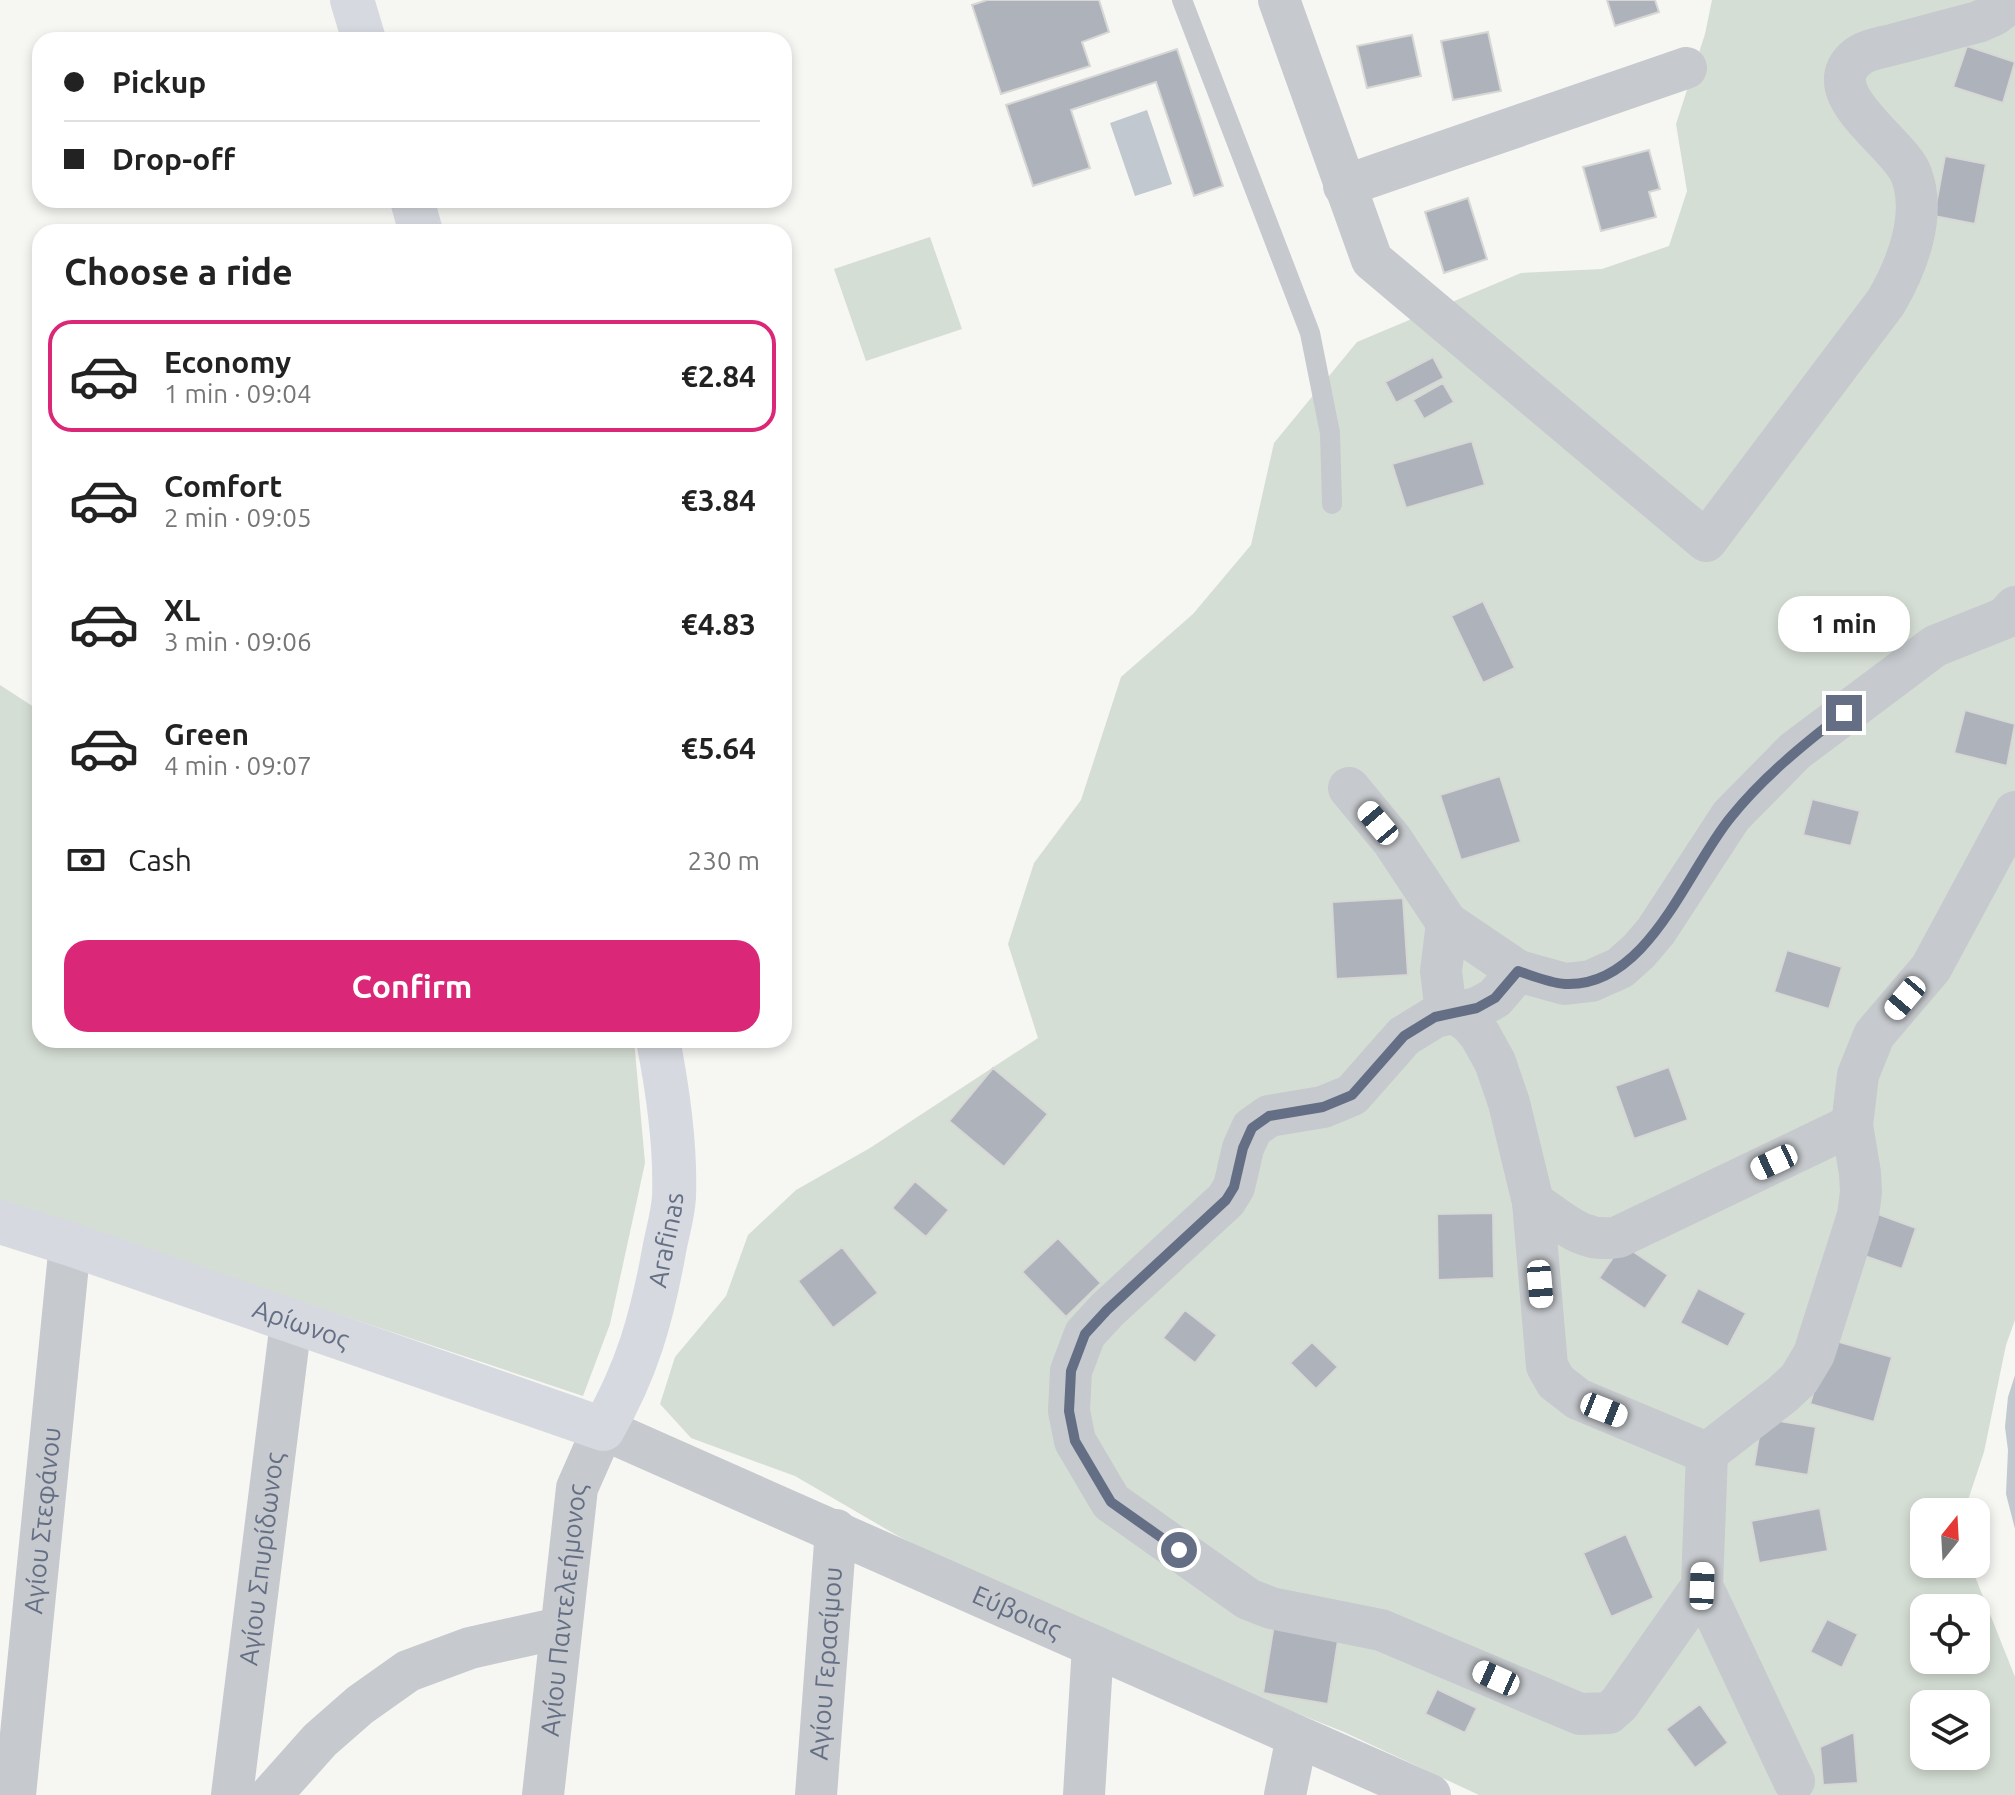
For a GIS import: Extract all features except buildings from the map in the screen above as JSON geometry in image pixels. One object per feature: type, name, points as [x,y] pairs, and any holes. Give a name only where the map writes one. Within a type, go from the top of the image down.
[{"type":"main road","points":[[352,0],[362,32]]},
{"type":"main road","name":"Arafinas","points":[[603,1429],[624,1392],[642,1349],[656,1297],[674,1199],[667,1089],[659,1048]]},
{"type":"main road","name":"Αρίωνος","points":[[0,1222],[603,1429]]},
{"type":"street","points":[[1279,0],[1367,251],[1375,264],[1706,541],[1886,302],[1904,268],[1917,208],[1911,173],[1894,149],[1852,103],[1845,90],[1847,72],[1860,56],[1978,22],[2014,0]]},
{"type":"street","points":[[1344,186],[1686,68]]},
{"type":"street","points":[[1349,788],[1392,840],[1447,923],[1518,971],[1565,984],[1591,981],[1620,968],[1639,951],[1656,931],[1731,816],[1795,751],[1935,646],[2005,618],[2015,607]]},
{"type":"street","points":[[1707,1453],[1783,1394],[1799,1379],[1814,1354],[1858,1215],[1860,1173],[1852,1125],[1858,1075],[1874,1035],[1931,968],[2015,812]]},
{"type":"street","points":[[1447,923],[1441,971],[1444,996],[1455,1013],[1470,1023],[1495,1062],[1509,1103],[1533,1202],[1547,1366],[1556,1382],[1578,1399],[1707,1453]]},
{"type":"street","points":[[1518,971],[1495,998],[1477,1008],[1435,1017],[1404,1036],[1352,1095],[1323,1107],[1269,1116],[1252,1128],[1243,1148],[1234,1187],[1226,1200],[1085,1334],[1071,1371],[1069,1411],[1075,1441],[1111,1502],[1248,1599],[1271,1608],[1381,1630],[1580,1714],[1609,1713],[1619,1704],[1702,1586]]},
{"type":"street","points":[[1533,1202],[1583,1236],[1596,1240],[1618,1237],[1852,1125]]},
{"type":"street","name":"Αγίου Στεφάνου","points":[[15,1795],[70,1244]]},
{"type":"street","name":"Αγίου Σπυρίδωνος","points":[[232,1795],[291,1322]]},
{"type":"street","name":"Εύβοιας","points":[[603,1429],[1430,1795]]},
{"type":"street","name":"Αγίου Παντελεήμονος","points":[[543,1795],[577,1488],[603,1429]]},
{"type":"street","points":[[1707,1453],[1702,1586],[1794,1781]]},
{"type":"street","name":"Αγίου Γερασίμου","points":[[816,1795],[836,1530]]},
{"type":"street","points":[[271,1795],[320,1740],[360,1705],[408,1671],[470,1648],[560,1628]]},
{"type":"street","points":[[1084,1795],[1093,1646]]},
{"type":"street","points":[[1285,1795],[1297,1737]]},
{"type":"lane","points":[[1182,0],[1310,333],[1330,433],[1332,504]]},
{"type":"shaded area","points":[[1712,0],[2015,0],[2015,1320],[2006,1345],[1984,1452],[1969,1498],[1910,1498],[1910,1578],[1976,1578],[1982,1594],[1910,1594],[1910,1674],[1990,1674],[1990,1614],[2015,1677],[2015,1795],[1479,1795],[1344,1732],[1129,1646],[1014,1594],[898,1536],[795,1476],[691,1438],[660,1404],[675,1357],[726,1296],[748,1235],[796,1190],[870,1148],[1038,1038],[1008,944],[1034,863],[1081,800],[1121,677],[1193,614],[1251,545],[1274,443],[1357,342],[1521,273],[1602,269],[1669,246],[1687,191],[1676,124],[1705,34]]},
{"type":"shaded area","points":[[1147,110],[1172,184],[1135,196],[1110,123]]},
{"type":"shaded area","points":[[930,237],[962,329],[866,361],[834,269]]},
{"type":"shaded area","points":[[0,685],[32,706],[32,1048],[635,1048],[645,1163],[610,1324],[583,1396],[0,1201]]},
{"type":"shaded area","points":[[2015,1375],[2015,1529],[2006,1494],[2008,1450],[2005,1427],[2008,1397]]},
{"type":"route","points":[[1179,1550],[1111,1502],[1075,1441],[1069,1411],[1071,1371],[1085,1334],[1226,1200],[1234,1187],[1243,1148],[1252,1128],[1269,1116],[1323,1107],[1352,1095],[1404,1036],[1435,1017],[1477,1008],[1495,998],[1518,971],[1565,984],[1591,981],[1620,968],[1656,931],[1731,816],[1795,751],[1844,713]]}]
